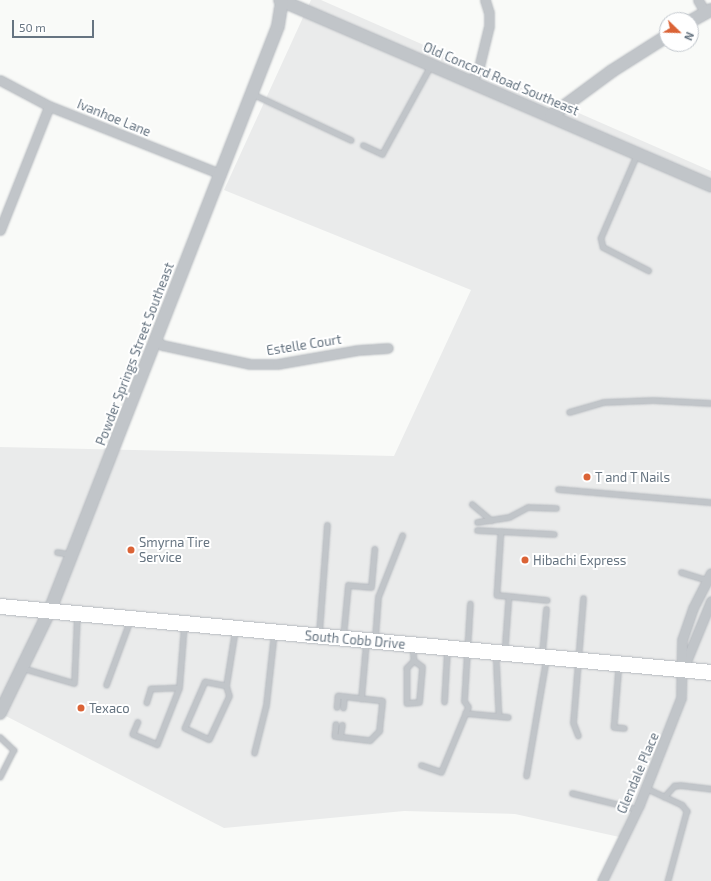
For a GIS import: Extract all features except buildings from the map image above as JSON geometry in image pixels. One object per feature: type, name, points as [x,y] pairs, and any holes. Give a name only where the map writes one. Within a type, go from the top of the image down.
[{"type":"main road","name":"South Cobb Drive","points":[[0,606],[578,661],[711,672]]},
{"type":"street","name":"Old Concord Road Southeast","points":[[281,0],[711,186]]},
{"type":"street","name":"Powder Springs Street Southeast","points":[[0,712],[23,668],[50,610],[278,26],[281,0]]},
{"type":"street","points":[[472,82],[488,33],[489,13],[485,0]]},
{"type":"street","points":[[698,0],[708,11],[699,16]]},
{"type":"street","points":[[551,116],[659,42]]},
{"type":"street","name":"Ivanhoe Lane","points":[[0,80],[49,106],[221,174]]},
{"type":"street","points":[[0,230],[49,106]]},
{"type":"street","name":"Estelle Court","points":[[156,340],[162,345],[250,364],[277,364],[358,350],[388,348]]},
{"type":"street","points":[[683,670],[682,640],[709,576]]},
{"type":"street","points":[[683,670],[711,601]]},
{"type":"street","name":"Glendale Place","points":[[604,880],[646,788],[665,732],[681,698],[683,670]]},
{"type":"lane","points":[[363,145],[382,154],[432,65]]},
{"type":"lane","points":[[252,94],[351,140]]},
{"type":"lane","points":[[637,153],[602,238],[603,247],[648,270]]},
{"type":"lane","points":[[569,412],[602,402],[653,400],[711,403]]},
{"type":"lane","points":[[558,489],[711,502]]},
{"type":"lane","points":[[472,504],[491,520]]},
{"type":"lane","points":[[477,522],[509,517],[528,507],[556,508]]},
{"type":"lane","points":[[319,636],[327,525]]},
{"type":"lane","points":[[477,530],[554,534]]},
{"type":"lane","points":[[501,531],[497,595],[547,600]]},
{"type":"lane","points":[[361,698],[378,597],[402,536]]},
{"type":"lane","points":[[343,638],[348,585],[370,586],[374,550]]},
{"type":"lane","points":[[57,552],[72,554]]},
{"type":"lane","points":[[681,572],[709,576]]},
{"type":"lane","points":[[499,716],[500,653],[509,596]]},
{"type":"lane","points":[[578,736],[573,723],[583,598]]},
{"type":"lane","points":[[421,765],[441,772],[468,707],[464,701],[470,604]]},
{"type":"lane","points":[[526,776],[544,657],[546,609]]},
{"type":"lane","points":[[23,668],[74,683],[77,613]]},
{"type":"lane","points":[[106,685],[130,618]]},
{"type":"lane","points":[[138,722],[133,734],[157,744],[179,688],[184,623]]},
{"type":"lane","points":[[226,686],[205,682],[185,728],[209,739],[229,696],[226,686],[236,628]]},
{"type":"lane","points":[[254,753],[266,705],[274,632]]},
{"type":"lane","points":[[413,645],[414,661],[407,668],[407,703],[419,702],[422,667],[414,661]]},
{"type":"lane","points":[[444,702],[448,648]]},
{"type":"lane","points":[[619,664],[614,727],[624,728]]},
{"type":"lane","points":[[147,702],[151,689],[179,688]]},
{"type":"lane","points":[[336,724],[335,736],[370,740],[379,731],[382,701],[338,696],[337,707]]},
{"type":"lane","points":[[343,708],[344,697]]},
{"type":"lane","points":[[466,713],[508,717]]},
{"type":"lane","points":[[340,737],[342,725]]},
{"type":"lane","points":[[0,737],[14,750],[0,777]]},
{"type":"lane","points":[[664,796],[674,786],[680,785],[711,789]]},
{"type":"lane","points":[[646,788],[682,805],[687,811],[668,881]]},
{"type":"lane","points":[[572,793],[637,809]]},
{"type":"shaded area","points":[[311,0],[321,0],[711,171],[711,881],[602,881],[624,838],[515,814],[404,811],[224,828],[0,713],[0,447],[394,456],[471,290],[224,190]]},
{"type":"place","name":"T and T Nails","points":[[587,477]]},
{"type":"place","name":"Smyrna Tire Service","points":[[131,550]]},
{"type":"place","name":"Hibachi Express","points":[[525,560]]},
{"type":"place","name":"Texaco","points":[[81,708]]}]
